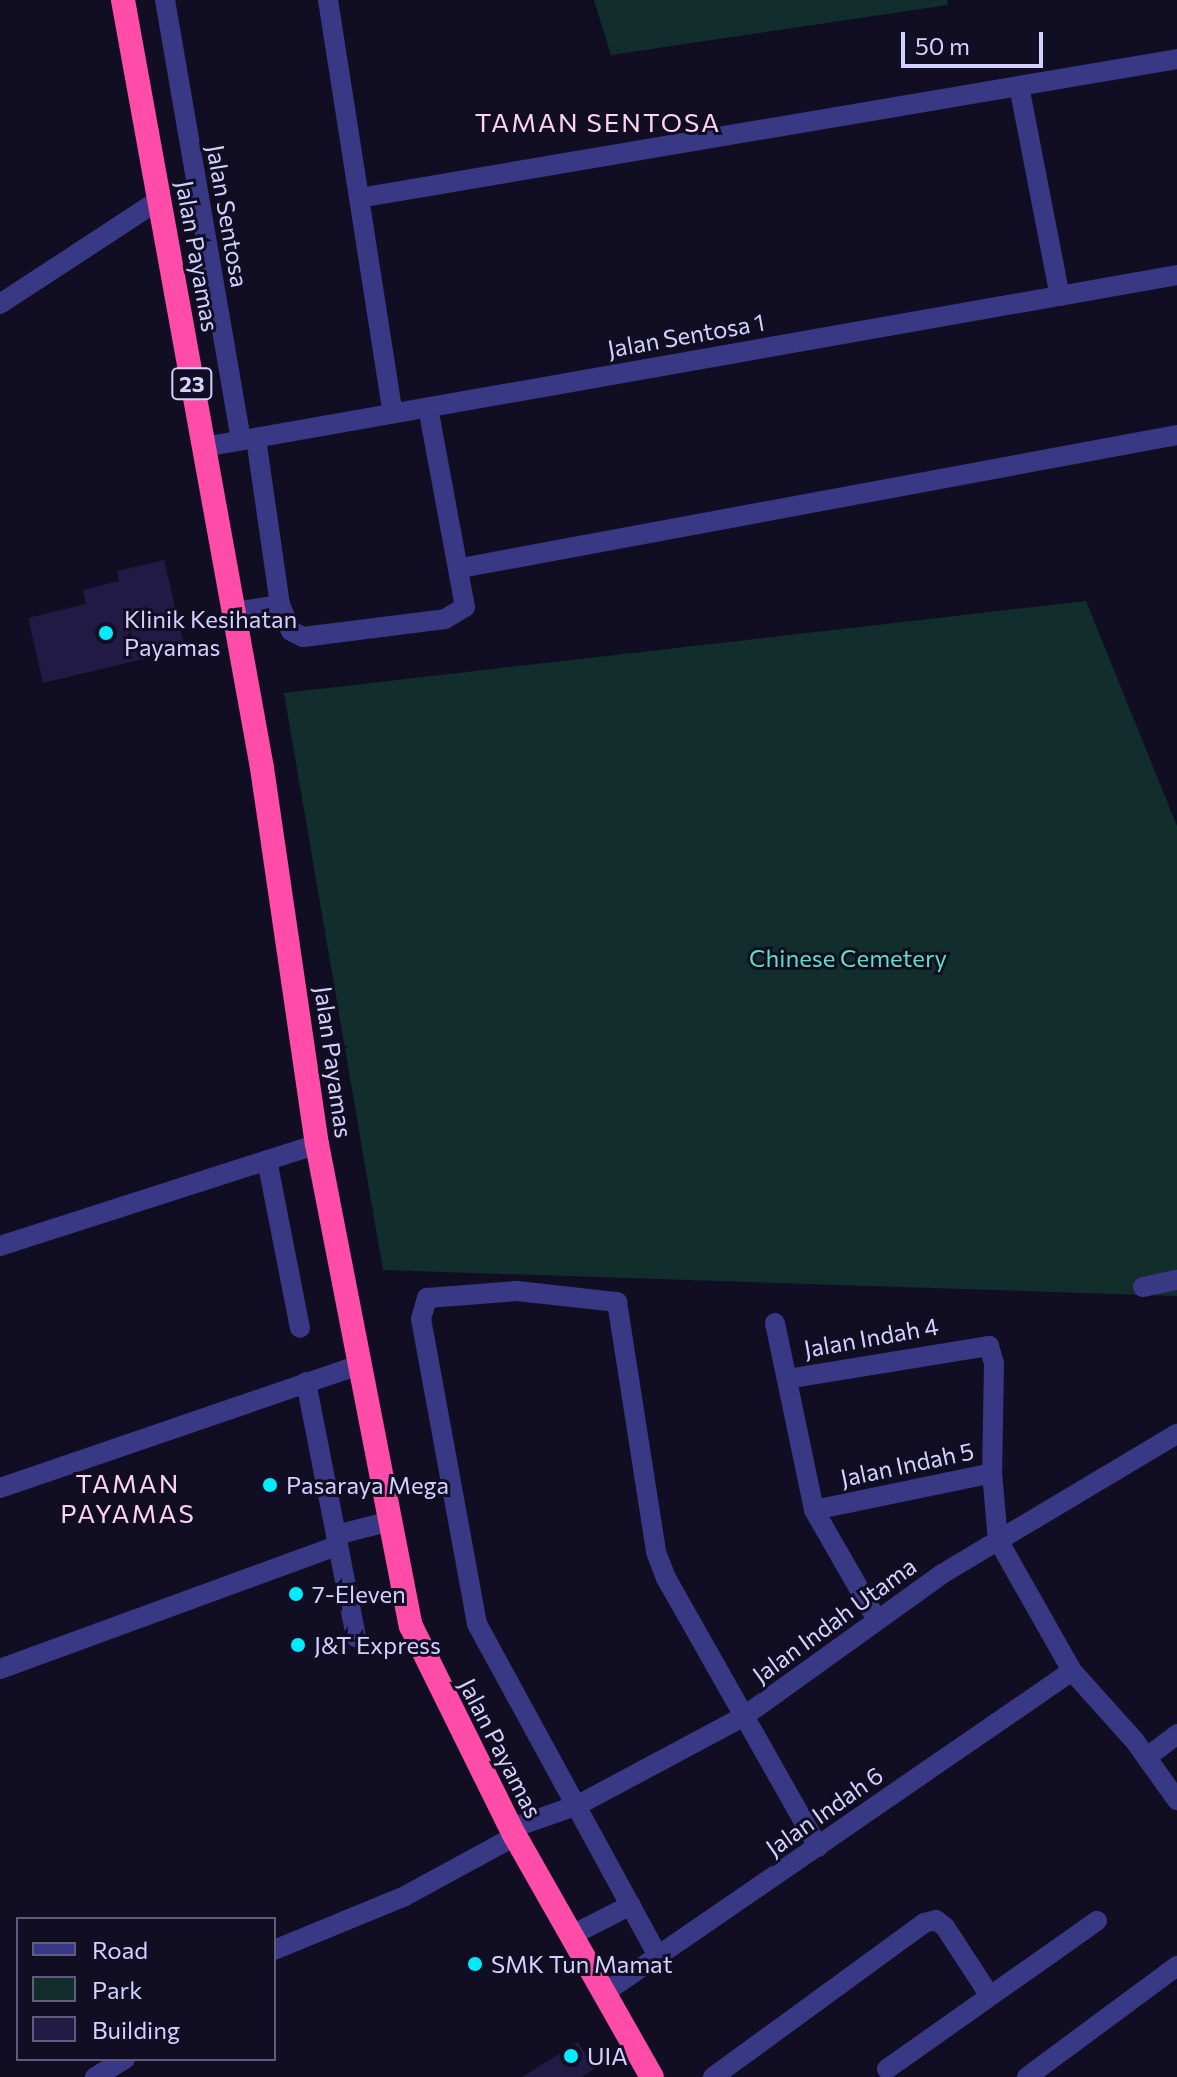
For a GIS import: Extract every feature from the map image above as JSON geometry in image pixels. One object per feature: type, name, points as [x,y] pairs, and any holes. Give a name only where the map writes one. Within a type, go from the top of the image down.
[{"type":"highway","name":"Jalan Payamas","points":[[123,0],[234,612],[317,1144],[391,1521],[420,1650],[513,1832],[652,2077]]},
{"type":"street","name":"Jalan Sentosa","points":[[165,0],[280,605]]},
{"type":"street","points":[[328,0],[393,413]]},
{"type":"street","points":[[359,198],[1177,59]]},
{"type":"street","points":[[1019,86],[1060,296]]},
{"type":"street","points":[[0,304],[159,200]]},
{"type":"street","name":"Jalan Sentosa 1","points":[[204,447],[1177,275]]},
{"type":"street","points":[[234,612],[280,605],[291,631],[303,637],[445,619],[465,607],[461,568],[428,407]]},
{"type":"street","points":[[461,568],[1177,435]]},
{"type":"street","points":[[0,1246],[317,1144]]},
{"type":"street","points":[[267,1160],[300,1328]]},
{"type":"street","points":[[1143,1287],[1177,1280]]},
{"type":"street","points":[[658,1956],[477,1624],[421,1319],[422,1304],[433,1294],[517,1291],[617,1302],[656,1552],[673,1593],[818,1847]]},
{"type":"street","points":[[775,1323],[814,1510],[877,1620]]},
{"type":"street","name":"Jalan Indah 4","points":[[787,1379],[986,1344],[992,1352],[992,1473]]},
{"type":"street","points":[[0,1488],[360,1365]]},
{"type":"street","points":[[306,1382],[356,1637]]},
{"type":"street","name":"Jalan Indah Utama","points":[[276,1949],[405,1896],[513,1832],[578,1805],[743,1717],[877,1620],[998,1540],[1173,1443]]},
{"type":"street","name":"Jalan Indah 5","points":[[814,1510],[992,1473],[998,1540]]},
{"type":"street","points":[[0,1669],[391,1521]]},
{"type":"street","points":[[998,1540],[1072,1671],[1147,1757],[1177,1800]]},
{"type":"street","name":"Jalan Indah 6","points":[[604,1993],[1072,1671]]},
{"type":"street","points":[[1147,1757],[1177,1734]]},
{"type":"street","points":[[572,1935],[631,1905]]},
{"type":"street","points":[[713,2077],[924,1923],[936,1920],[945,1927],[990,1996]]},
{"type":"street","points":[[887,2069],[1097,1921]]},
{"type":"street","points":[[1027,2077],[1177,1966]]},
{"type":"street","points":[[95,2077],[122,2061]]},
{"type":"green space","points":[[594,0],[947,0],[948,5],[611,55]]},
{"type":"green space","name":"Chinese Cemetery","points":[[1086,601],[1177,826],[1177,1296],[383,1270],[284,693]]},
{"type":"building","name":"Klinik Kesihatan Payamas","points":[[164,560],[185,649],[43,683],[28,618],[86,604],[83,590],[119,581],[117,571]]},
{"type":"building","name":"UIA","points":[[578,2042],[594,2069],[581,2077],[522,2077]]},
{"type":"place","name":"Klinik Kesihatan Payamas","points":[[106,633]]},
{"type":"place","name":"Pasaraya Mega","points":[[270,1485]]},
{"type":"place","name":"7-Eleven","points":[[296,1594]]},
{"type":"place","name":"J&T Express","points":[[298,1645]]},
{"type":"place","name":"SMK Tun Mamat","points":[[475,1964]]},
{"type":"place","name":"UIA","points":[[571,2056]]},
{"type":"district","name":"TAMAN SENTOSA","points":[[598,122]]},
{"type":"district","name":"TAMAN PAYAMAS","points":[[128,1498]]}]
